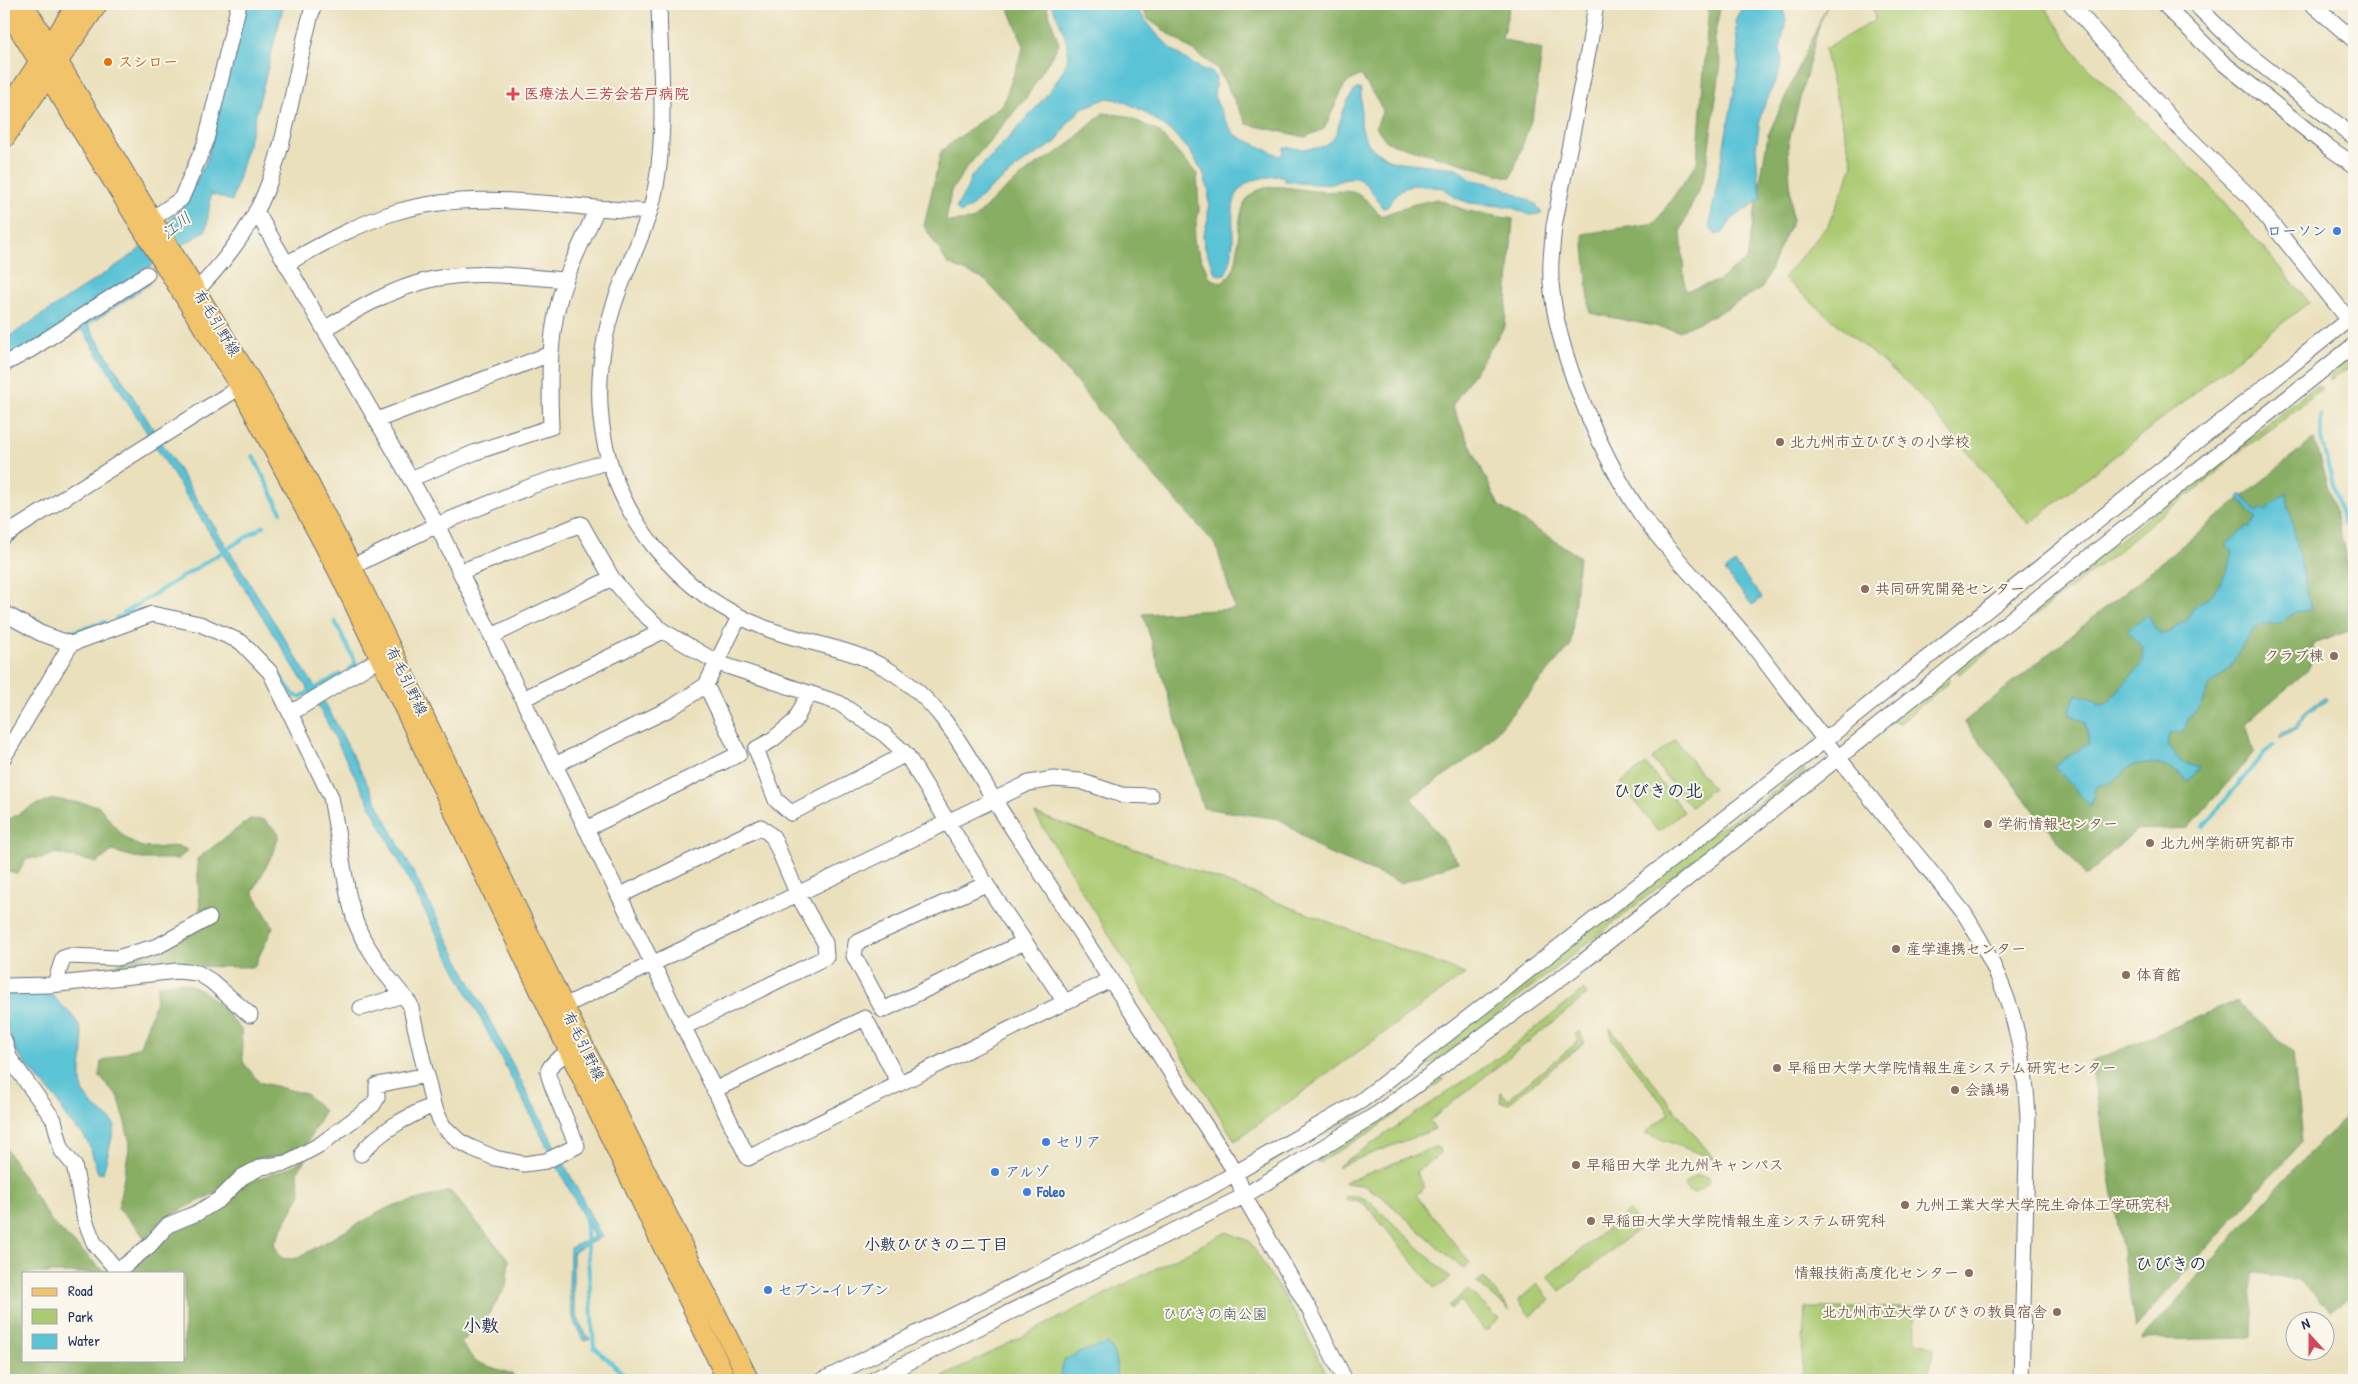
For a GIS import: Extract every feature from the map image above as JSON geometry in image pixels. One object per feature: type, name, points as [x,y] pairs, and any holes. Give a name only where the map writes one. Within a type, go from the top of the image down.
[{"type":"main road","name":"有毛引野線","points":[[24,4],[49,44],[152,228],[190,291],[276,423],[345,570],[564,1006],[577,1048],[727,1380]]},
{"type":"main road","points":[[4,139],[43,71],[49,44],[77,4]]},
{"type":"main road","points":[[4,115],[43,71],[59,62],[98,4]]},
{"type":"main road","name":"有毛引野線","points":[[4,5],[43,71],[152,228]]},
{"type":"main road","name":"有毛引野線","points":[[190,291],[240,387],[345,570],[379,659],[577,1048],[750,1380]]},
{"type":"street","points":[[152,228],[181,199],[205,144],[239,4]]},
{"type":"street","points":[[190,291],[248,226],[256,211],[275,164],[303,41],[314,4]]},
{"type":"street","points":[[658,4],[661,152],[650,212],[607,324],[600,368],[601,418],[609,460],[625,500],[643,532],[671,569],[701,594],[739,617],[770,630],[855,653],[888,669],[913,687],[935,708],[959,740],[994,800],[1236,1172],[1244,1196],[1310,1311],[1345,1380]]},
{"type":"street","points":[[1596,4],[1581,89],[1557,200],[1551,256],[1551,284],[1561,337],[1573,377],[1599,438],[1630,496],[1652,528],[1750,643],[1964,913],[1984,944],[2002,982],[2012,1012],[2026,1080],[2028,1118],[2020,1338],[2021,1380]]},
{"type":"street","points":[[823,1380],[1204,1191],[1361,1101],[1825,740],[2352,318],[2251,198],[2181,130],[2071,4]]},
{"type":"street","points":[[2164,4],[2222,62],[2328,147],[2354,165]]},
{"type":"street","points":[[2195,4],[2239,47],[2354,137]]},
{"type":"street","points":[[2312,4],[2354,40]]},
{"type":"street","points":[[286,264],[366,223],[423,205],[486,200],[650,212]]},
{"type":"street","points":[[410,479],[476,452],[551,427],[550,354],[566,280],[597,208]]},
{"type":"street","points":[[256,211],[437,525],[748,1158],[1110,980]]},
{"type":"street","points":[[4,364],[30,350],[147,274]]},
{"type":"street","points":[[324,329],[362,307],[425,281],[454,276],[500,275],[566,280]]},
{"type":"street","points":[[873,1380],[1244,1196],[1377,1114],[1584,961],[2354,345]]},
{"type":"street","points":[[376,420],[550,354]]},
{"type":"street","points":[[4,536],[240,387]]},
{"type":"street","points":[[345,570],[437,525],[534,486],[609,460]]},
{"type":"street","points":[[460,572],[581,524],[612,578],[634,605],[663,630],[718,663],[839,703],[862,717],[906,754],[986,884],[1065,1002]]},
{"type":"street","points":[[492,636],[612,578]]},
{"type":"street","points":[[4,613],[40,633],[71,644]]},
{"type":"street","points":[[4,757],[71,644],[152,614],[200,624],[241,642],[264,664],[291,713],[331,797],[348,894],[355,921],[363,939],[384,972],[410,1004],[433,1105],[443,1126],[466,1144],[496,1158],[524,1164],[546,1161],[577,1146],[564,1112],[547,1079],[551,1065],[577,1048]]},
{"type":"street","points":[[555,764],[671,708],[706,685],[739,617]]},
{"type":"street","points":[[523,699],[663,630]]},
{"type":"street","points":[[291,713],[379,659]]},
{"type":"street","points":[[586,829],[739,754],[706,685]]},
{"type":"street","points":[[809,693],[796,721],[772,740],[756,749],[776,800],[791,812],[906,754]]},
{"type":"street","points":[[564,1006],[653,965],[1029,783],[1054,779],[1080,781],[1122,795],[1151,796]]},
{"type":"street","points":[[619,896],[761,827],[773,837],[798,895],[825,943],[826,957],[684,1027]]},
{"type":"street","points":[[986,884],[856,943],[854,956],[883,1010],[1024,942]]},
{"type":"street","points":[[52,984],[63,958],[69,956],[117,958],[158,946],[209,918]]},
{"type":"street","points":[[52,984],[51,967],[55,956],[64,945]]},
{"type":"street","points":[[4,986],[52,984],[177,971],[198,973],[211,981],[250,1015]]},
{"type":"street","points":[[361,1008],[403,995]]},
{"type":"street","points":[[714,1090],[865,1018],[899,1083]]},
{"type":"street","points":[[4,1042],[10,1059],[54,1120],[62,1151],[74,1166],[85,1220],[94,1243],[116,1268],[124,1266],[149,1246],[168,1225],[197,1213],[220,1199],[242,1177],[261,1167],[286,1163],[334,1134],[373,1105],[377,1098],[377,1086],[427,1075]]},
{"type":"street","points":[[361,1154],[369,1144],[403,1119],[433,1105]]},
{"type":"green space","points":[[1007,4],[1046,4],[1059,44],[1026,98],[968,166],[951,191],[946,222],[973,220],[997,196],[1033,167],[1063,149],[1103,113],[1127,116],[1159,132],[1197,174],[1199,210],[1193,241],[1210,278],[1222,283],[1234,268],[1243,207],[1249,197],[1258,190],[1272,187],[1327,192],[1351,192],[1364,198],[1381,216],[1411,205],[1437,199],[1467,211],[1513,219],[1505,326],[1452,406],[1499,506],[1579,556],[1571,645],[1480,751],[1411,798],[1458,862],[1401,883],[1325,852],[1279,819],[1203,808],[1143,614],[1235,609],[1216,545],[1133,453],[1050,350],[985,280],[948,264],[924,226],[941,151],[1003,104],[1024,46]]},
{"type":"green space","points":[[1140,4],[1510,4],[1502,39],[1542,50],[1534,112],[1511,178],[1387,142],[1376,127],[1383,110],[1361,75],[1345,84],[1324,129],[1305,137],[1247,124],[1217,68],[1148,19]]},
{"type":"green space","points":[[1709,4],[1721,4],[1714,38],[1721,63],[1705,175],[1681,230],[1685,291],[1718,281],[1747,259],[1768,135],[1820,22],[1788,145],[1792,221],[1762,288],[1715,315],[1679,331],[1590,313],[1583,234],[1655,223],[1697,163]]},
{"type":"green space","points":[[1872,4],[2043,4],[2081,61],[2205,180],[2309,302],[2029,524],[1912,387],[1783,278],[1828,225],[1853,166],[1824,49],[1875,20]]},
{"type":"green space","points":[[2354,354],[2354,364],[2330,380],[2330,373]]},
{"type":"green space","points":[[2317,385],[2322,388],[2281,422],[2236,454],[2206,482],[2158,517],[2116,553],[1959,674],[1956,669]]},
{"type":"green space","points":[[2314,439],[2346,557],[2353,605],[2354,629],[2314,644],[2308,670],[2246,723],[2254,753],[2188,828],[2136,830],[2086,876],[1964,722]]},
{"type":"green space","points":[[1947,676],[1950,681],[1900,723],[1892,720]]},
{"type":"green space","points":[[1675,740],[1713,788],[1690,807],[1652,759]]},
{"type":"green space","points":[[1646,764],[1684,812],[1658,832],[1621,783]]},
{"type":"green space","points":[[1804,769],[1805,772],[1459,1044],[1359,1115],[1262,1167],[1373,1095],[1715,831],[1760,802]]},
{"type":"green space","points":[[55,799],[99,806],[120,833],[141,847],[173,846],[188,850],[179,859],[142,859],[112,851],[97,863],[55,853],[44,858],[27,858],[18,874],[4,870],[4,822],[34,806]]},
{"type":"green space","points":[[1035,814],[1180,865],[1465,974],[1235,1141]]},
{"type":"green space","points":[[250,819],[264,820],[279,833],[275,849],[253,892],[273,927],[254,967],[157,966],[116,971],[116,965],[201,928],[197,859]]},
{"type":"green space","points":[[182,982],[202,990],[224,1009],[241,1030],[243,1062],[259,1082],[306,1094],[324,1111],[305,1147],[288,1155],[261,1158],[235,1172],[217,1192],[161,1220],[146,1240],[135,1225],[118,1209],[130,1143],[119,1098],[99,1076],[101,1062],[140,1046],[155,1004],[158,985]]},
{"type":"green space","points":[[1583,990],[1587,995],[1429,1121],[1435,1129],[1337,1167],[1502,1055]]},
{"type":"green space","points":[[2236,1001],[2293,1053],[2302,1142],[2135,1328],[2091,1062]]},
{"type":"green space","points":[[1610,1028],[1714,1159],[1645,1133],[1670,1113],[1613,1041]]},
{"type":"green space","points":[[1580,1031],[1584,1043],[1509,1103],[1500,1102],[1501,1092],[1508,1099],[1579,1041],[1575,1034]]},
{"type":"green space","points":[[1439,1074],[1443,1080],[1369,1133],[1318,1163],[1315,1158]]},
{"type":"green space","points":[[2354,1109],[2354,1295],[2330,1310],[2298,1280],[2254,1272],[2252,1338],[2141,1340],[2308,1154]]},
{"type":"green space","points":[[4,1145],[51,1221],[102,1270],[110,1272],[22,1272],[22,1362],[185,1362],[185,1272],[126,1272],[158,1245],[247,1182],[284,1170],[307,1158],[297,1172],[301,1193],[274,1244],[281,1258],[295,1259],[387,1208],[450,1191],[509,1260],[506,1287],[486,1318],[461,1343],[476,1362],[512,1374],[519,1380],[4,1380]]},
{"type":"green space","points":[[1435,1147],[1439,1148],[1440,1154],[1416,1172],[1425,1187],[1416,1195],[1470,1263],[1463,1269],[1380,1195],[1363,1185],[1343,1183]]},
{"type":"green space","points":[[1698,1175],[1707,1177],[1709,1180],[1707,1185],[1694,1193],[1688,1191],[1685,1187],[1687,1182]]},
{"type":"green space","points":[[1357,1196],[1368,1200],[1451,1278],[1435,1289],[1367,1206],[1356,1200],[1347,1201],[1345,1197]]},
{"type":"green space","points":[[1629,1211],[1641,1227],[1560,1291],[1548,1276]]},
{"type":"green space","name":"ひびきの南公園","points":[[1227,1232],[1249,1241],[1300,1322],[1330,1380],[937,1380]]},
{"type":"green space","points":[[1484,1278],[1510,1311],[1477,1283]]},
{"type":"green space","points":[[1538,1284],[1550,1300],[1530,1316],[1518,1300]]},
{"type":"green space","points":[[1468,1290],[1499,1319],[1485,1331],[1461,1301],[1451,1309],[1449,1306]]},
{"type":"green space","points":[[1805,1308],[1915,1308],[1916,1341],[1934,1347],[1927,1380],[1801,1380]]},
{"type":"water","name":"江川","points":[[245,4],[284,4],[232,201],[211,194],[206,230],[140,273],[151,283],[88,325],[328,708],[602,1237],[573,1252],[575,1308],[578,1319],[590,1339],[585,1341],[578,1331],[571,1309],[569,1285],[570,1248],[594,1237],[319,707],[82,329],[4,375],[4,340],[134,254],[181,209],[207,160]]},
{"type":"water","points":[[1051,4],[1134,4],[1150,26],[1178,54],[1200,68],[1213,73],[1216,79],[1214,96],[1224,118],[1235,135],[1280,156],[1283,154],[1284,147],[1306,149],[1321,147],[1330,142],[1347,102],[1356,89],[1361,89],[1361,125],[1365,139],[1373,149],[1391,161],[1457,168],[1470,179],[1500,186],[1536,204],[1542,214],[1530,215],[1511,207],[1470,203],[1456,198],[1444,188],[1413,185],[1400,190],[1387,207],[1383,208],[1367,185],[1355,178],[1347,178],[1332,184],[1288,182],[1285,181],[1283,176],[1259,179],[1244,186],[1236,197],[1233,210],[1231,258],[1225,274],[1219,275],[1215,273],[1204,245],[1203,236],[1208,219],[1209,192],[1203,172],[1189,150],[1172,132],[1143,111],[1123,101],[1108,98],[1082,108],[1067,124],[1056,142],[1024,162],[986,192],[970,208],[960,213],[956,209],[971,177],[1027,118],[1056,82],[1065,67],[1068,48],[1062,28]]},
{"type":"water","points":[[1744,4],[1778,4],[1782,6],[1786,20],[1780,49],[1782,61],[1780,70],[1761,113],[1756,148],[1758,178],[1762,198],[1732,219],[1723,233],[1716,235],[1709,227],[1739,65],[1735,20]]},
{"type":"water","points":[[2286,493],[2311,610],[2296,612],[2279,623],[2264,624],[2255,628],[2245,641],[2231,667],[2209,686],[2202,705],[2190,716],[2184,730],[2180,733],[2169,734],[2167,745],[2182,762],[2200,768],[2188,781],[2177,772],[2162,766],[2147,763],[2140,764],[2127,769],[2111,782],[2096,787],[2090,806],[2054,766],[2089,743],[2085,722],[2069,714],[2076,694],[2093,699],[2100,705],[2107,704],[2143,662],[2143,648],[2127,631],[2148,614],[2159,632],[2171,632],[2176,626],[2188,620],[2195,606],[2212,594],[2231,560],[2231,549],[2226,545],[2247,526],[2249,528],[2256,519],[2238,497],[2241,494],[2257,512],[2262,508],[2265,511]]},
{"type":"water","points":[[1735,563],[1762,598],[1752,605],[1725,571]]},
{"type":"water","points":[[2325,697],[2327,700],[2307,714],[2296,730],[2286,734],[2281,739],[2279,737],[2284,731],[2294,728],[2305,712]]},
{"type":"water","points":[[47,990],[73,1017],[80,1029],[83,1043],[81,1078],[84,1093],[91,1103],[108,1117],[115,1126],[103,1173],[98,1173],[90,1147],[84,1136],[66,1118],[57,1100],[22,1060],[14,1047],[4,1017],[4,994]]},
{"type":"water","points":[[1108,1344],[1116,1361],[1115,1380],[1059,1380],[1064,1360],[1086,1350]]},
{"type":"waterway","points":[[2321,415],[2321,438],[2343,523],[2354,533]]},
{"type":"waterway","points":[[253,456],[281,512]]},
{"type":"waterway","points":[[124,613],[264,526]]},
{"type":"waterway","points":[[4,603],[59,632],[72,632],[105,622]]},
{"type":"waterway","points":[[116,618],[140,611]]},
{"type":"waterway","points":[[335,621],[356,664],[349,669]]},
{"type":"waterway","points":[[278,673],[294,695],[300,697],[341,674]]},
{"type":"waterway","points":[[2203,827],[2264,753],[2274,745]]},
{"type":"waterway","points":[[585,1216],[594,1347],[630,1380]]},
{"type":"place","name":"スシロー","points":[[108,62]]},
{"type":"place","name":"医療法人三芳会若戸病院","points":[[513,94]]},
{"type":"place","name":"ローソン","points":[[2337,231]]},
{"type":"place","name":"北九州市立ひびきの小学校","points":[[1780,442]]},
{"type":"place","name":"共同研究開発センター","points":[[1865,589]]},
{"type":"place","name":"クラブ棟","points":[[2334,656]]},
{"type":"place","name":"学術情報センター","points":[[1988,824]]},
{"type":"place","name":"北九州学術研究都市","points":[[2150,843]]},
{"type":"place","name":"産学連携センター","points":[[1896,949]]},
{"type":"place","name":"体育館","points":[[2126,975]]},
{"type":"place","name":"早稲田大学大学院情報生産システム研究センター","points":[[1777,1068]]},
{"type":"place","name":"会議場","points":[[1955,1090]]},
{"type":"place","name":"セリア","points":[[1046,1142]]},
{"type":"place","name":"早稲田大学 北九州キャンパス","points":[[1576,1165]]},
{"type":"place","name":"アルゾ","points":[[995,1172]]},
{"type":"place","name":"Foleo","points":[[1027,1192]]},
{"type":"place","name":"九州工業大学大学院生命体工学研究科","points":[[1905,1205]]},
{"type":"place","name":"早稲田大学大学院情報生産システム研究科","points":[[1591,1221]]},
{"type":"place","name":"情報技術高度化センター","points":[[1969,1273]]},
{"type":"place","name":"セブン-イレブン","points":[[768,1290]]},
{"type":"place","name":"北九州市立大学ひびきの教員宿舎","points":[[2057,1312]]},
{"type":"district","name":"ひびきの北","points":[[1658,791]]},
{"type":"district","name":"小敷ひびきの二丁目","points":[[936,1244]]},
{"type":"district","name":"ひびきの","points":[[2171,1264]]},
{"type":"district","name":"小敷","points":[[481,1326]]}]
